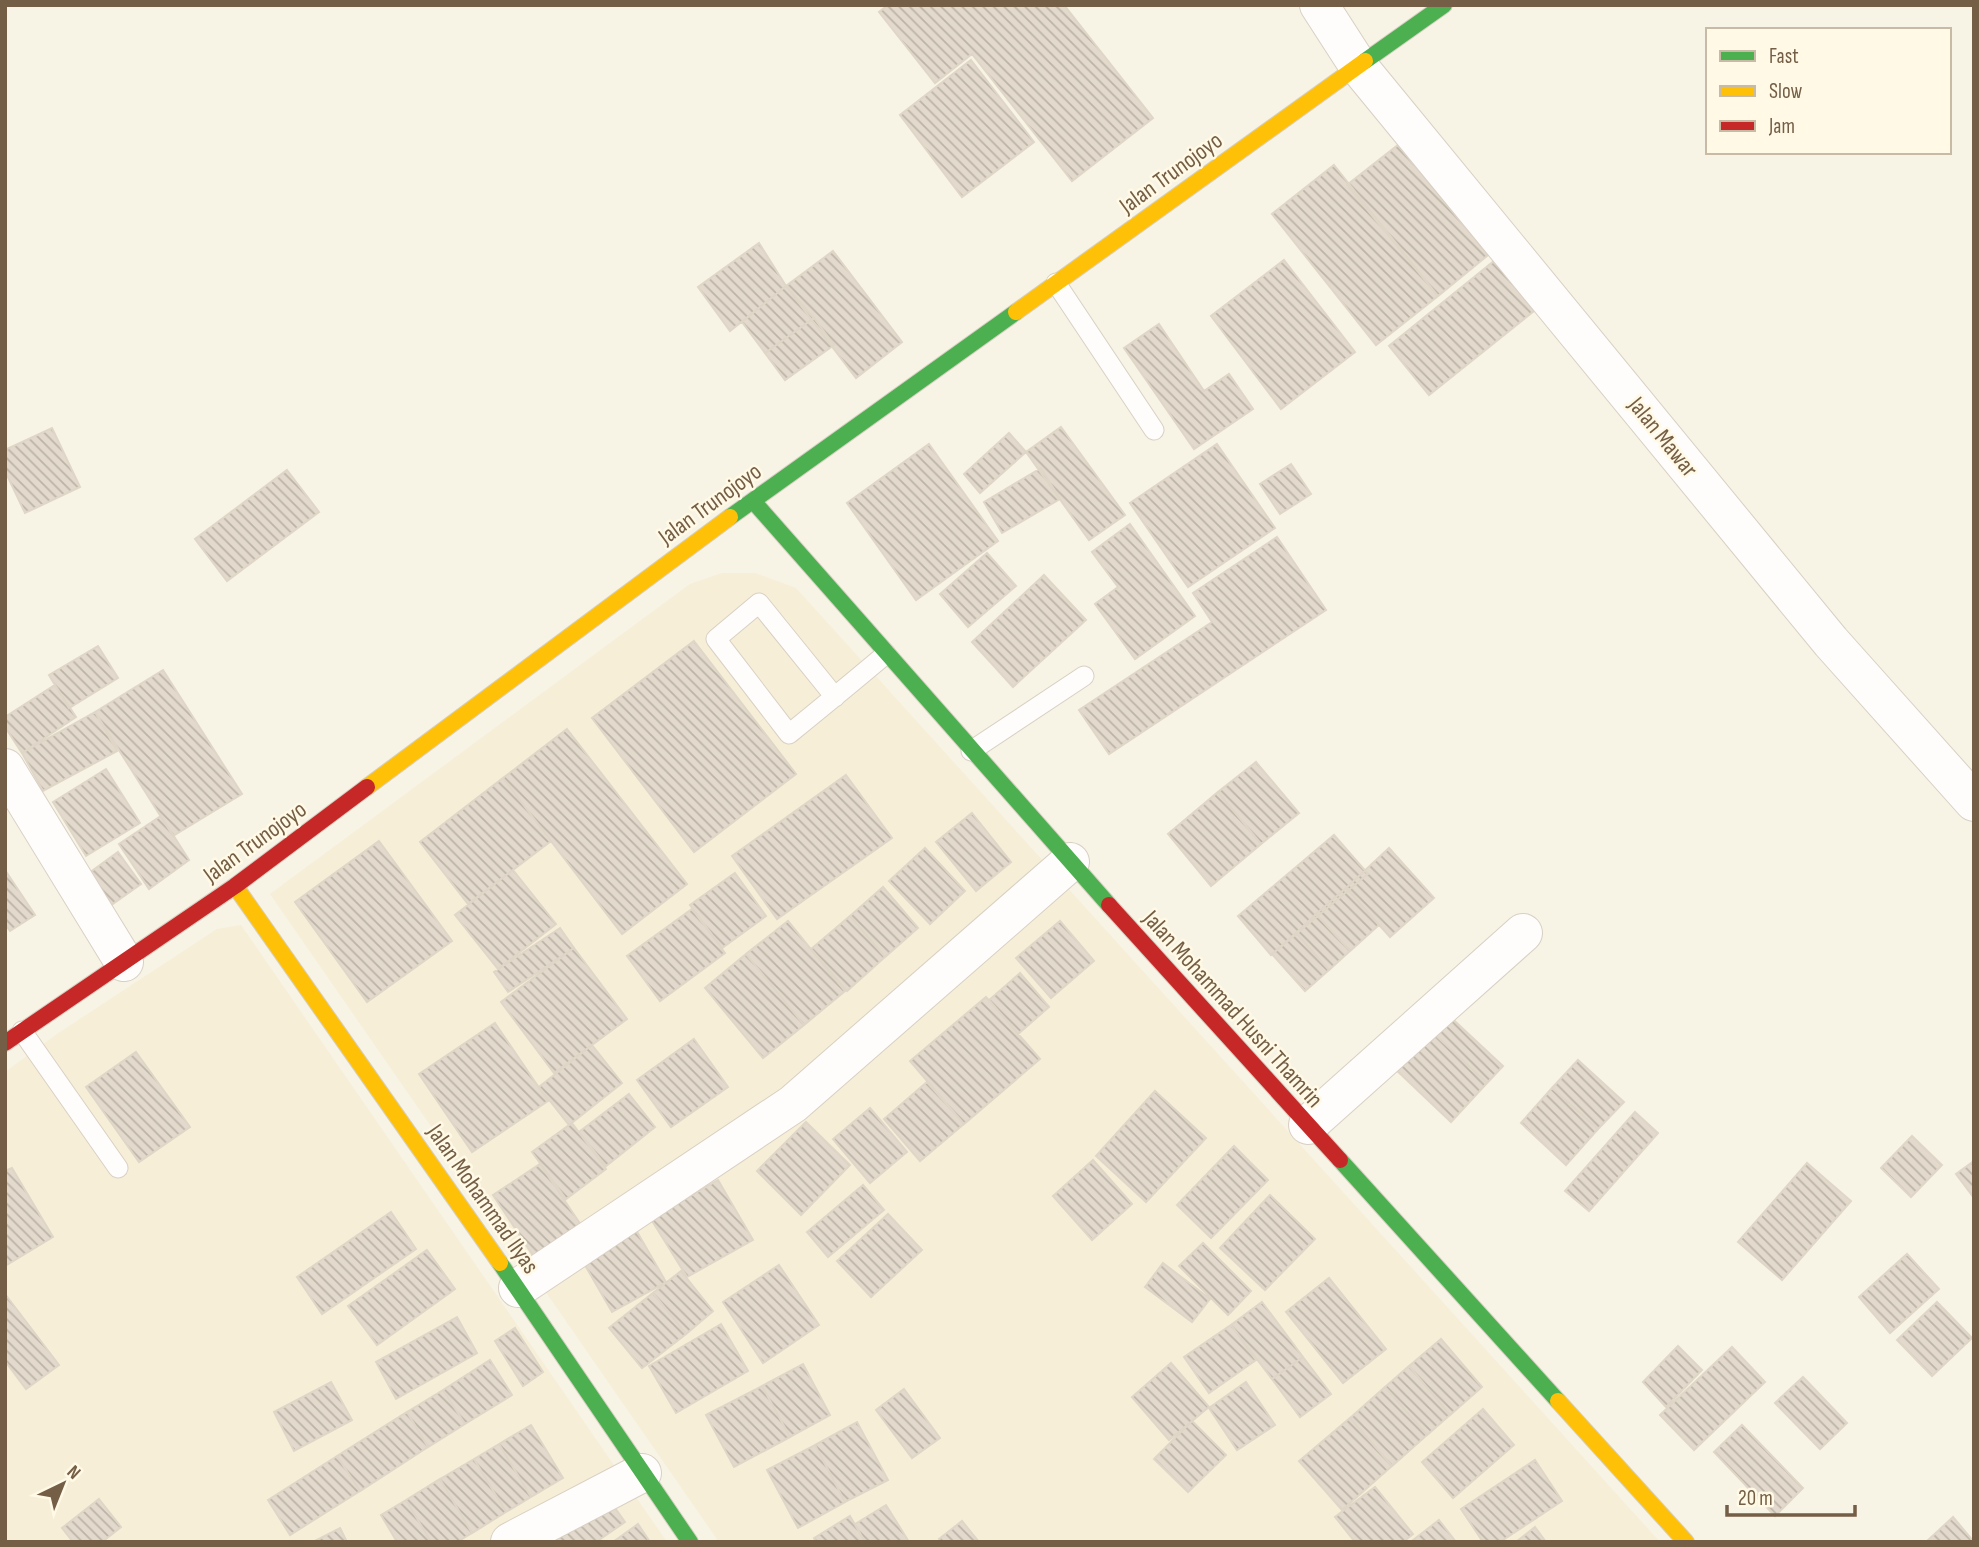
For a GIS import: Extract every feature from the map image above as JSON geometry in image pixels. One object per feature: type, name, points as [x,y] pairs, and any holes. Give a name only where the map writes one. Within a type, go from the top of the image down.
[{"type":"main road","name":"Jalan Trunojoyo","points":[[5,1043],[235,886],[753,501],[1444,5]]},
{"type":"main road","name":"Jalan Mohammad Husni Thamrin","points":[[753,501],[1070,862],[1686,1542]]},
{"type":"main road","name":"Jalan Mohammad Ilyas","points":[[235,886],[518,1289],[690,1542]]},
{"type":"street","name":"Jalan Mawar","points":[[1319,5],[1359,67],[1831,642],[1974,802]]},
{"type":"street","points":[[5,768],[124,962]]},
{"type":"street","points":[[518,1289],[793,1104],[1070,862]]},
{"type":"street","points":[[1308,1125],[1523,933]]},
{"type":"street","points":[[510,1542],[642,1473]]},
{"type":"lane","points":[[1056,283],[1154,430]]},
{"type":"lane","points":[[835,697],[759,603],[716,639],[789,734],[835,697],[886,654]]},
{"type":"lane","points":[[971,751],[1084,676]]},
{"type":"lane","points":[[22,1031],[118,1168]]},
{"type":"shaded area","points":[[722,573],[755,573],[796,588],[1660,1542],[719,1542],[270,894],[690,584]]},
{"type":"shaded area","points":[[241,925],[667,1542],[5,1542],[5,1072],[57,1034],[217,929]]},
{"type":"building","points":[[888,5],[1064,5],[1153,118],[1072,181],[972,54],[935,83],[879,12]]},
{"type":"building","points":[[971,60],[1034,142],[962,197],[900,115]]},
{"type":"building","points":[[1398,145],[1488,255],[1438,296],[1347,185]]},
{"type":"building","points":[[1334,165],[1438,296],[1376,345],[1272,214]]},
{"type":"building","points":[[759,243],[786,286],[730,331],[698,287]]},
{"type":"building","points":[[833,251],[902,342],[856,378],[786,286]]},
{"type":"building","points":[[1284,260],[1355,352],[1281,409],[1211,316]]},
{"type":"building","points":[[1494,261],[1534,311],[1429,395],[1389,346]]},
{"type":"building","points":[[786,286],[814,318],[765,353],[742,322]]},
{"type":"building","points":[[814,318],[834,345],[785,380],[765,353]]},
{"type":"building","points":[[1159,324],[1204,391],[1229,374],[1253,409],[1194,449],[1124,348]]},
{"type":"building","points":[[1061,427],[1125,515],[1089,540],[1026,452]]},
{"type":"building","points":[[52,428],[80,487],[25,513],[5,471],[5,450]]},
{"type":"building","points":[[1009,433],[1026,452],[980,493],[964,474]]},
{"type":"building","points":[[929,444],[998,541],[916,600],[847,503]]},
{"type":"building","points":[[1217,444],[1275,528],[1188,587],[1130,503]]},
{"type":"building","points":[[1291,464],[1311,494],[1280,514],[1260,484]]},
{"type":"building","points":[[1041,468],[1060,499],[1002,533],[984,502]]},
{"type":"building","points":[[287,470],[319,512],[227,581],[195,539]]},
{"type":"building","points":[[1130,524],[1195,616],[1135,659],[1095,604],[1118,587],[1092,552]]},
{"type":"building","points":[[1277,537],[1326,610],[1109,754],[1079,710],[1212,622],[1193,593]]},
{"type":"building","points":[[987,553],[1016,586],[968,627],[940,594]]},
{"type":"building","points":[[1044,575],[1086,620],[1013,687],[972,642]]},
{"type":"building","points":[[694,641],[796,774],[694,852],[592,718]]},
{"type":"building","points":[[98,646],[118,678],[69,708],[49,675]]},
{"type":"building","points":[[163,670],[242,794],[173,836],[95,712]]},
{"type":"building","points":[[55,685],[76,717],[22,753],[5,727],[5,717]]},
{"type":"building","points":[[95,712],[117,751],[43,791],[22,753]]},
{"type":"building","points":[[567,729],[687,884],[622,934],[503,778]]},
{"type":"building","points":[[1256,762],[1299,813],[1261,844],[1218,792]]},
{"type":"building","points":[[106,769],[140,823],[86,856],[53,802]]},
{"type":"building","points":[[846,775],[892,838],[777,919],[732,856]]},
{"type":"building","points":[[503,778],[551,841],[468,904],[420,842]]},
{"type":"building","points":[[1218,792],[1261,844],[1211,886],[1168,834]]},
{"type":"building","points":[[972,813],[1011,862],[976,891],[936,842]]},
{"type":"building","points":[[161,816],[189,860],[149,889],[119,844]]},
{"type":"building","points":[[1334,835],[1368,874],[1271,955],[1238,916]]},
{"type":"building","points":[[379,841],[452,941],[367,1002],[295,902]]},
{"type":"building","points":[[925,848],[965,891],[930,924],[889,881]]},
{"type":"building","points":[[1389,848],[1434,898],[1390,937],[1346,888]]},
{"type":"building","points":[[118,852],[141,884],[107,908],[85,876]]},
{"type":"building","points":[[5,870],[35,915],[10,931],[5,924]]},
{"type":"building","points":[[513,870],[556,924],[498,969],[455,915]]},
{"type":"building","points":[[735,873],[766,916],[722,948],[690,905]]},
{"type":"building","points":[[883,887],[918,928],[885,957],[850,916]]},
{"type":"building","points":[[1346,888],[1379,925],[1350,951],[1316,914]]},
{"type":"building","points":[[692,909],[725,953],[660,1001],[627,956]]},
{"type":"building","points":[[1316,914],[1350,951],[1329,970],[1296,933]]},
{"type":"building","points":[[850,916],[885,957],[847,991],[811,949]]},
{"type":"building","points":[[788,921],[845,991],[804,1025],[746,954]]},
{"type":"building","points":[[1060,921],[1094,961],[1051,998],[1016,958]]},
{"type":"building","points":[[560,928],[574,948],[508,992],[494,972]]},
{"type":"building","points":[[1296,933],[1329,970],[1305,991],[1272,954]]},
{"type":"building","points":[[574,948],[627,1019],[554,1073],[501,1002]]},
{"type":"building","points":[[746,954],[804,1025],[763,1058],[705,988]]},
{"type":"building","points":[[1020,973],[1049,1007],[1018,1034],[989,1000]]},
{"type":"building","points":[[986,997],[1040,1059],[964,1124],[910,1061]]},
{"type":"building","points":[[1445,1012],[1503,1066],[1487,1083],[1429,1029]]},
{"type":"building","points":[[495,1023],[548,1101],[472,1152],[419,1074]]},
{"type":"building","points":[[1429,1029],[1487,1083],[1451,1122],[1393,1067]]},
{"type":"building","points":[[694,1039],[728,1087],[671,1127],[637,1080]]},
{"type":"building","points":[[592,1045],[622,1083],[569,1125],[539,1087]]},
{"type":"building","points":[[136,1052],[190,1127],[139,1162],[86,1087]]},
{"type":"building","points":[[1578,1060],[1624,1102],[1598,1129],[1552,1088]]},
{"type":"building","points":[[927,1082],[964,1124],[920,1161],[884,1119]]},
{"type":"building","points":[[1552,1088],[1598,1129],[1566,1165],[1521,1123]]},
{"type":"building","points":[[1155,1091],[1206,1138],[1146,1202],[1096,1156]]},
{"type":"building","points":[[629,1094],[655,1127],[606,1166],[579,1132]]},
{"type":"building","points":[[870,1108],[907,1152],[870,1183],[833,1139]]},
{"type":"building","points":[[1635,1112],[1658,1133],[1589,1211],[1565,1191]]},
{"type":"building","points":[[806,1122],[850,1165],[801,1215],[757,1171]]},
{"type":"building","points":[[572,1123],[606,1169],[566,1199],[532,1152]]},
{"type":"building","points":[[1912,1136],[1942,1165],[1911,1197],[1881,1168]]},
{"type":"building","points":[[1234,1146],[1268,1180],[1211,1238],[1177,1205]]},
{"type":"building","points":[[1093,1160],[1132,1204],[1092,1240],[1053,1196]]},
{"type":"building","points":[[1974,1161],[1974,1198],[1956,1174]]},
{"type":"building","points":[[1807,1163],[1851,1201],[1782,1280],[1738,1242]]},
{"type":"building","points":[[540,1164],[581,1225],[534,1257],[493,1195]]},
{"type":"building","points":[[12,1168],[53,1237],[5,1266],[5,1171]]},
{"type":"building","points":[[718,1180],[753,1240],[687,1277],[651,1219]]},
{"type":"building","points":[[863,1185],[884,1210],[828,1257],[807,1232]]},
{"type":"building","points":[[1270,1195],[1315,1239],[1265,1290],[1220,1248]]},
{"type":"building","points":[[391,1212],[416,1249],[322,1314],[297,1277]]},
{"type":"building","points":[[888,1214],[922,1250],[871,1297],[837,1261]]},
{"type":"building","points":[[636,1230],[666,1282],[612,1312],[582,1260]]},
{"type":"building","points":[[1203,1243],[1251,1291],[1228,1315],[1179,1266]]},
{"type":"building","points":[[427,1250],[455,1289],[377,1345],[348,1306]]},
{"type":"building","points":[[1907,1254],[1939,1289],[1890,1333],[1859,1297]]},
{"type":"building","points":[[1163,1263],[1210,1299],[1192,1322],[1145,1287]]},
{"type":"building","points":[[779,1265],[819,1325],[763,1363],[723,1302]]},
{"type":"building","points":[[681,1271],[713,1311],[686,1334],[653,1293]]},
{"type":"building","points":[[1329,1278],[1386,1349],[1343,1383],[1286,1312]]},
{"type":"building","points":[[653,1293],[686,1334],[642,1368],[609,1328]]},
{"type":"building","points":[[5,1294],[59,1365],[26,1389],[5,1361]]},
{"type":"building","points":[[1262,1302],[1303,1357],[1272,1379],[1231,1325]]},
{"type":"building","points":[[1937,1302],[1972,1338],[1932,1376],[1897,1340]]},
{"type":"building","points":[[457,1317],[477,1353],[396,1399],[376,1362]]},
{"type":"building","points":[[721,1324],[748,1371],[676,1413],[649,1366]]},
{"type":"building","points":[[1231,1325],[1256,1360],[1209,1393],[1184,1357]]},
{"type":"building","points":[[515,1328],[543,1372],[523,1386],[495,1341]]},
{"type":"building","points":[[1441,1339],[1482,1387],[1450,1415],[1409,1366]]},
{"type":"building","points":[[1678,1346],[1702,1370],[1666,1407],[1643,1382]]},
{"type":"building","points":[[1732,1347],[1765,1382],[1694,1450],[1660,1415]]},
{"type":"building","points":[[1303,1357],[1331,1394],[1300,1417],[1272,1379]]},
{"type":"building","points":[[490,1360],[512,1395],[465,1424],[443,1390]]},
{"type":"building","points":[[1171,1363],[1209,1407],[1169,1440],[1132,1397]]},
{"type":"building","points":[[803,1364],[830,1415],[790,1437],[762,1386]]},
{"type":"building","points":[[1409,1366],[1450,1415],[1427,1435],[1385,1387]]},
{"type":"building","points":[[1803,1377],[1847,1423],[1820,1449],[1775,1403]]},
{"type":"building","points":[[331,1382],[352,1420],[294,1451],[274,1412]]},
{"type":"building","points":[[1246,1382],[1275,1425],[1237,1450],[1209,1408]]},
{"type":"building","points":[[762,1386],[790,1437],[734,1467],[706,1415]]},
{"type":"building","points":[[1385,1387],[1427,1435],[1392,1466],[1350,1418]]},
{"type":"building","points":[[904,1389],[940,1438],[912,1458],[876,1410]]},
{"type":"building","points":[[443,1390],[465,1424],[428,1447],[407,1412]]},
{"type":"building","points":[[1483,1409],[1514,1445],[1453,1498],[1422,1462]]},
{"type":"building","points":[[407,1412],[428,1447],[360,1491],[337,1456]]},
{"type":"building","points":[[1350,1418],[1392,1466],[1342,1510],[1299,1461]]},
{"type":"building","points":[[1192,1421],[1226,1455],[1188,1492],[1154,1459]]},
{"type":"building","points":[[857,1422],[888,1480],[845,1502],[815,1445]]},
{"type":"building","points":[[531,1425],[563,1478],[531,1497],[499,1444]]},
{"type":"building","points":[[1742,1425],[1803,1488],[1775,1516],[1714,1452]]},
{"type":"building","points":[[499,1444],[531,1497],[506,1512],[474,1459]]},
{"type":"building","points":[[815,1445],[845,1502],[798,1528],[767,1470]]},
{"type":"building","points":[[337,1456],[360,1491],[290,1535],[268,1500]]},
{"type":"building","points":[[474,1459],[506,1512],[472,1533],[440,1479]]},
{"type":"building","points":[[1535,1460],[1562,1501],[1500,1542],[1483,1542],[1461,1509]]},
{"type":"building","points":[[440,1479],[472,1533],[457,1542],[431,1542],[406,1500]]},
{"type":"building","points":[[1375,1487],[1413,1534],[1403,1542],[1355,1542],[1335,1517]]},
{"type":"building","points":[[605,1494],[625,1522],[596,1542],[538,1542]]},
{"type":"building","points":[[99,1499],[121,1527],[102,1542],[73,1542],[62,1528]]},
{"type":"building","points":[[406,1500],[431,1542],[397,1542],[381,1515]]},
{"type":"building","points":[[886,1505],[909,1542],[865,1542],[855,1524]]},
{"type":"building","points":[[850,1516],[865,1542],[816,1542],[814,1538]]},
{"type":"building","points":[[1953,1517],[1974,1542],[1926,1542]]},
{"type":"building","points":[[1439,1520],[1456,1542],[1413,1540]]},
{"type":"building","points":[[962,1521],[979,1542],[941,1542],[939,1539]]},
{"type":"building","points":[[638,1524],[650,1542],[613,1542]]},
{"type":"building","points":[[1535,1527],[1546,1542],[1516,1542]]},
{"type":"building","points":[[340,1528],[347,1542],[313,1542]]},
{"type":"traffic: fast","points":[[1365,61],[1444,5]]},
{"type":"traffic: fast","points":[[730,517],[1016,312]]},
{"type":"traffic: fast","points":[[753,501],[1109,905]]},
{"type":"traffic: fast","points":[[1340,1160],[1558,1401]]},
{"type":"traffic: fast","points":[[500,1263],[690,1542]]},
{"type":"traffic: slow","points":[[1016,312],[1365,61]]},
{"type":"traffic: slow","points":[[367,787],[730,517]]},
{"type":"traffic: slow","points":[[235,886],[500,1263]]},
{"type":"traffic: slow","points":[[1558,1401],[1686,1542]]},
{"type":"traffic: jam","points":[[5,1043],[235,886],[367,787]]},
{"type":"traffic: jam","points":[[1109,905],[1340,1160]]}]
